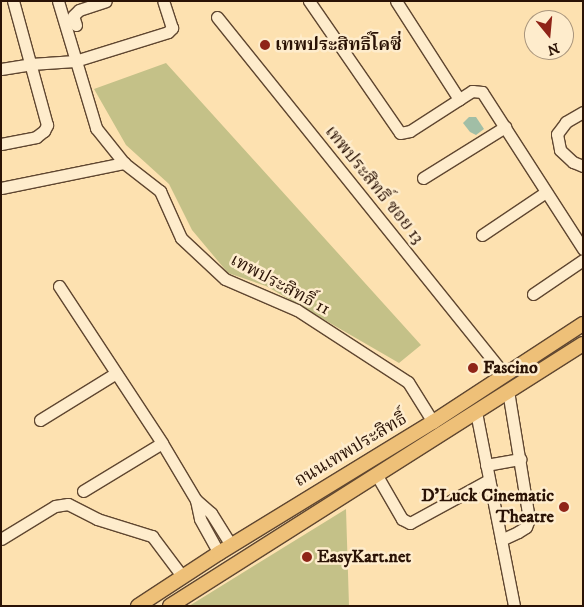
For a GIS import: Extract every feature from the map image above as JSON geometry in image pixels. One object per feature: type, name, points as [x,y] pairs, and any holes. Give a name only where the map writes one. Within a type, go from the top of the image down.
[{"type":"main road","name":"ถนนเทพประสิทธิ์","points":[[138,606],[231,545],[433,422],[583,324]]},
{"type":"main road","name":"ถนนเทพประสิทธิ์","points":[[170,606],[583,344]]},
{"type":"street","points":[[1,144],[36,137],[44,131],[47,125],[13,1]]},
{"type":"street","name":"เทพประสิทธิ์ 11","points":[[58,1],[96,128],[124,163],[160,191],[181,238],[225,279],[298,310],[408,382],[433,422]]},
{"type":"street","points":[[76,25],[73,16],[78,10],[106,1]]},
{"type":"street","points":[[1,69],[31,64],[76,61],[171,31],[172,28],[162,1]]},
{"type":"street","points":[[309,1],[400,133],[410,131],[472,91],[482,92],[583,249]]},
{"type":"street","points":[[396,1],[459,100]]},
{"type":"street","name":"เทพประสิทธิ์ ซอย 13","points":[[217,17],[504,375]]},
{"type":"street","points":[[583,112],[566,122],[557,134],[560,150],[573,162],[583,166]]},
{"type":"street","points":[[423,178],[506,127]]},
{"type":"street","points":[[1,188],[124,163]]},
{"type":"street","points":[[482,235],[546,192]]},
{"type":"street","points":[[533,294],[583,260]]},
{"type":"street","points":[[59,286],[162,443],[196,500],[211,513],[231,545]]},
{"type":"street","points":[[40,420],[116,373]]},
{"type":"street","points":[[501,540],[526,526],[529,519],[508,391]]},
{"type":"street","points":[[476,412],[514,606]]},
{"type":"street","points":[[83,491],[162,443]]},
{"type":"street","points":[[486,465],[520,459]]},
{"type":"street","points":[[376,474],[402,519],[410,523],[489,480]]},
{"type":"street","points":[[196,500],[200,519],[219,553]]},
{"type":"street","points":[[1,538],[55,506],[68,504],[97,519],[152,536],[182,576]]},
{"type":"shaded area","points":[[166,63],[421,345],[399,363],[266,286],[228,273],[192,230],[169,184],[126,145],[94,89]]},
{"type":"shaded area","points":[[469,117],[476,117],[484,129],[476,135],[470,132],[463,123]]},
{"type":"shaded area","name":"EasyKart.net","points":[[346,509],[349,606],[189,606]]},
{"type":"place","name":"เทพประสิทธิ์โคซี่","points":[[265,45]]},
{"type":"place","name":"Fascino","points":[[473,368]]},
{"type":"place","name":"D'Luck Cinematic Theatre","points":[[564,507]]},
{"type":"place","name":"EasyKart.net","points":[[307,557]]}]
